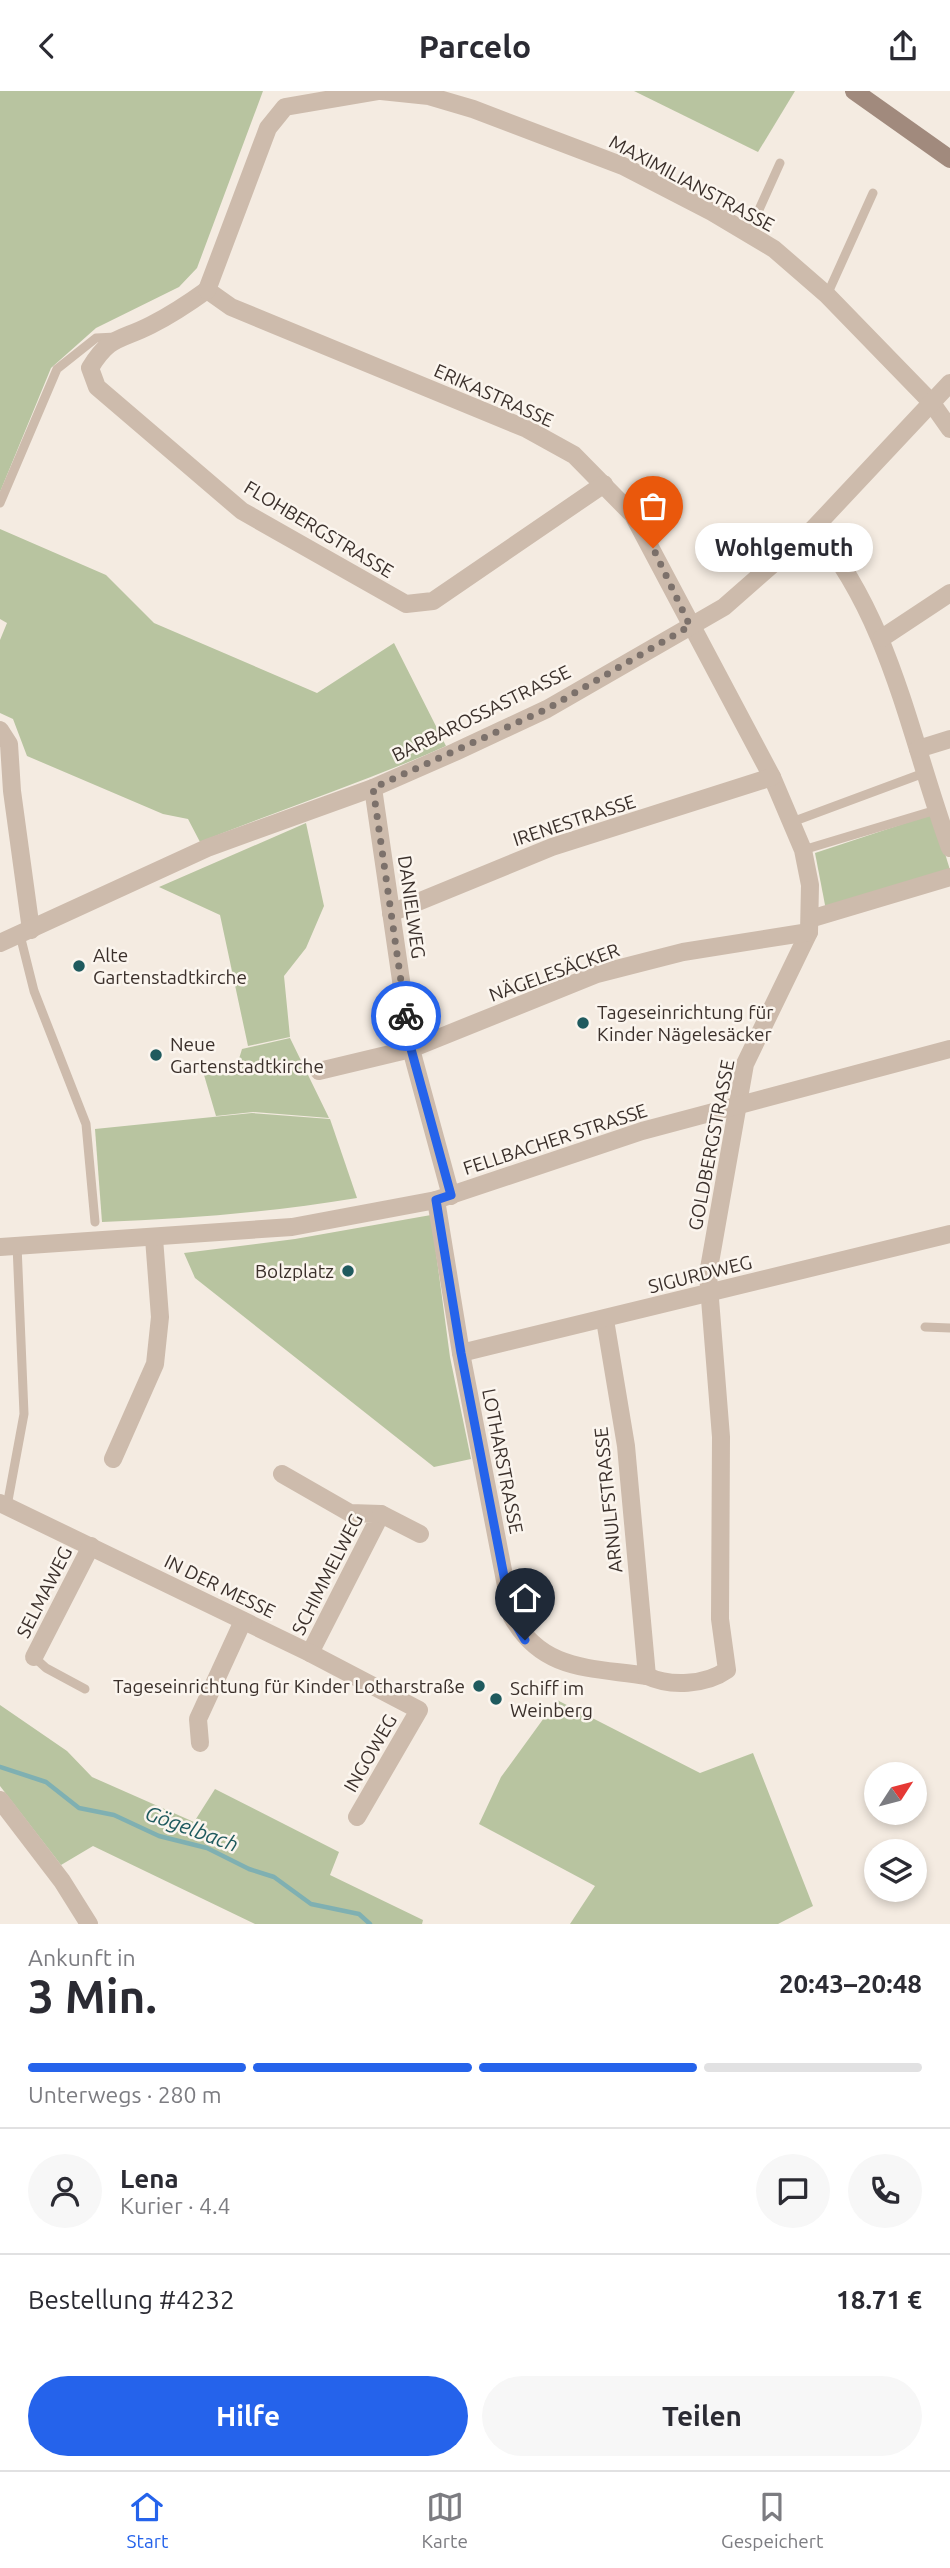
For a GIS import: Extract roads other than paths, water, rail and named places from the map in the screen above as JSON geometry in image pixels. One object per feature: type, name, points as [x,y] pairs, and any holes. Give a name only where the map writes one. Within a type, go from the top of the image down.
[{"type":"main road","points":[[854,91],[950,159]]},
{"type":"street","name":"MAXIMILIANSTRASSE","points":[[207,290],[268,128],[285,107],[380,91],[429,96],[473,109],[623,166],[774,249],[827,295],[931,402],[950,429]]},
{"type":"street","name":"FLOHBERGSTRASSE","points":[[207,290],[178,311],[147,327],[118,337],[100,351],[90,367],[97,387],[242,511],[406,604],[433,601],[604,484]]},
{"type":"street","name":"ERIKASTRASSE","points":[[207,290],[231,307],[527,429],[574,456],[633,515],[677,594],[690,626]]},
{"type":"street","name":"BARBAROSSASTRASSE","points":[[0,943],[207,848],[373,788],[547,709],[724,607],[814,528],[950,383]]},
{"type":"street","points":[[814,528],[835,552],[882,638],[950,848]]},
{"type":"street","points":[[882,638],[950,593]]},
{"type":"street","name":"GOLDBERGSTRASSE","points":[[690,626],[772,777],[803,850],[810,885],[809,926],[745,1064],[708,1274],[721,1437],[719,1594],[727,1670]]},
{"type":"street","points":[[4,737],[26,932]]},
{"type":"street","points":[[918,749],[950,739]]},
{"type":"street","name":"IRENESTRASSE","points":[[391,913],[552,847],[772,777]]},
{"type":"street","name":"DANIELWEG","points":[[373,788],[411,1049],[444,1198]]},
{"type":"street","name":"NÄGELESÄCKER","points":[[319,1071],[411,1049],[597,974],[684,952],[809,926],[950,877]]},
{"type":"street","name":"FELLBACHER STRASSE","points":[[9,1246],[292,1227],[444,1198],[642,1131],[950,1049]]},
{"type":"street","name":"LOTHARSTRASSE","points":[[444,1198],[461,1353],[512,1618],[525,1640],[550,1658],[647,1676],[661,1683],[713,1680],[727,1670]]},
{"type":"street","name":"SIGURDWEG","points":[[461,1353],[950,1234]]},
{"type":"street","points":[[113,1459],[155,1364],[160,1317],[154,1238]]},
{"type":"street","name":"ARNULFSTRASSE","points":[[605,1320],[626,1446],[647,1676]]},
{"type":"street","name":"SCHIMMELWEG","points":[[282,1474],[350,1513],[382,1514],[421,1534]]},
{"type":"street","name":"IN DER MESSE","points":[[3,1505],[310,1653],[419,1710]]},
{"type":"street","name":"SCHIMMELWEG","points":[[310,1653],[382,1514]]},
{"type":"street","name":"SELMAWEG","points":[[34,1657],[91,1546]]},
{"type":"street","points":[[200,1743],[198,1719],[243,1621]]},
{"type":"street","name":"INGOWEG","points":[[357,1817],[419,1710]]},
{"type":"street","points":[[0,1800],[62,1881],[89,1924]]},
{"type":"lane","points":[[748,234],[780,163]]},
{"type":"lane","points":[[827,295],[873,193]]},
{"type":"lane","points":[[0,503],[57,369],[96,338],[118,337]]},
{"type":"lane","points":[[792,822],[924,773]]},
{"type":"lane","points":[[803,850],[936,810]]},
{"type":"lane","points":[[26,932],[34,991],[86,1124],[95,1222]]},
{"type":"lane","points":[[3,1505],[24,1414],[9,1246]]},
{"type":"lane","points":[[925,1327],[950,1328]]},
{"type":"lane","points":[[34,1657],[46,1668],[85,1689]]},
{"type":"waterway","name":"Gögelbach","points":[[0,1767],[46,1782],[79,1808],[114,1815],[159,1836],[207,1848],[249,1869],[274,1877],[311,1904],[359,1914],[370,1924]]},
{"type":"place","name":"Wohlgemuth","points":[[653,548]]},
{"type":"place","name":"Alte Gartenstadtkirche","points":[[79,966]]},
{"type":"place","name":"Tageseinrichtung für Kinder Nägelesäcker","points":[[583,1023]]},
{"type":"place","name":"Neue Gartenstadtkirche","points":[[156,1055]]},
{"type":"place","name":"Bolzplatz","points":[[348,1271]]},
{"type":"place","name":"Tageseinrichtung für Kinder Lotharstraße","points":[[479,1686]]},
{"type":"place","name":"Schiff im Weinberg","points":[[496,1699]]}]
